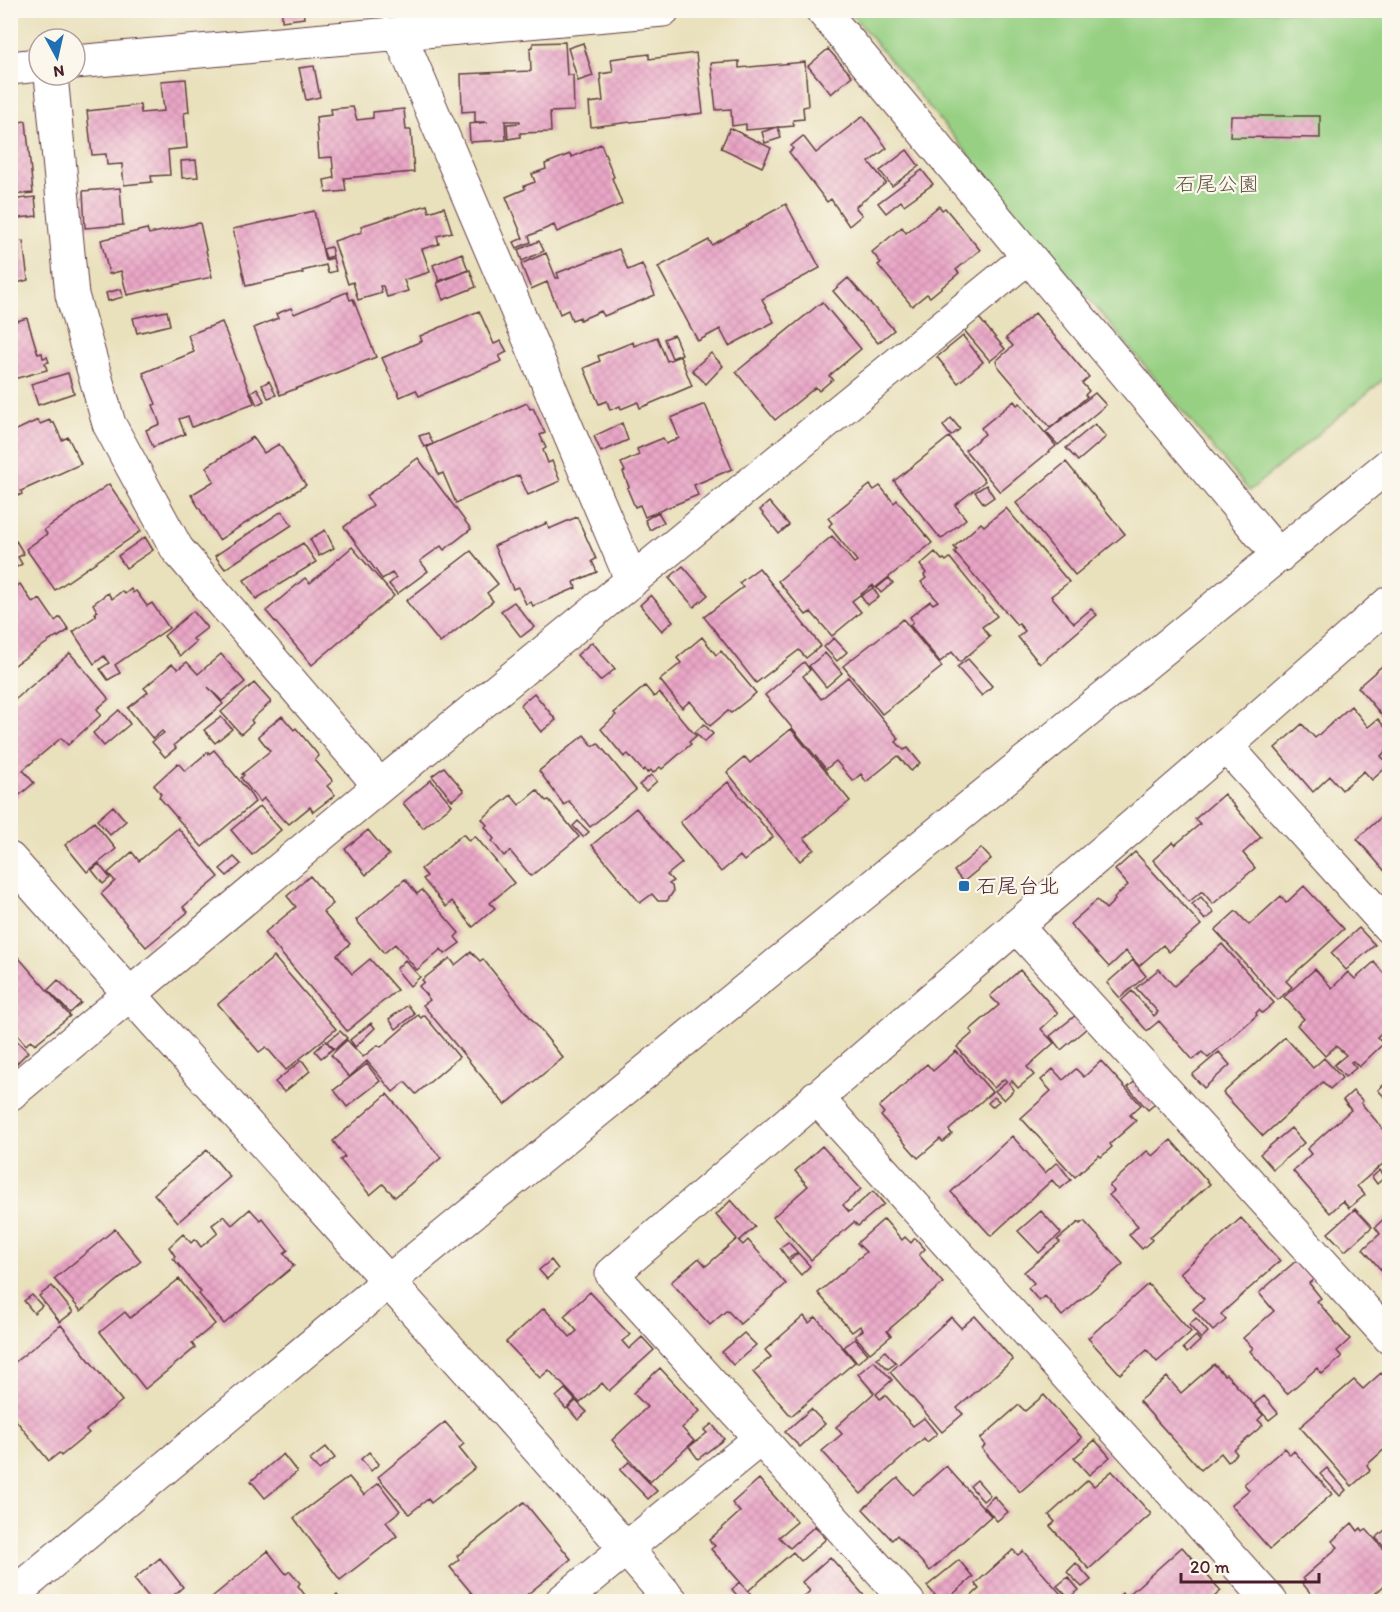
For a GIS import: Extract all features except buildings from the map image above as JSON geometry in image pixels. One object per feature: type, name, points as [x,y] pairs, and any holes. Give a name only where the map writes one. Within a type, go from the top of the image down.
[{"type":"street","points":[[87,61],[663,10]]},
{"type":"street","points":[[822,10],[1279,556]]},
{"type":"street","points":[[399,33],[632,581]]},
{"type":"street","points":[[10,68],[27,66]]},
{"type":"street","points":[[52,87],[72,295],[109,424],[177,549],[380,786]]},
{"type":"street","points":[[10,1094],[380,786],[1028,257]]},
{"type":"street","points":[[10,1597],[389,1281],[1389,464]]},
{"type":"street","points":[[908,1602],[612,1274],[1226,746],[1389,602]]},
{"type":"street","points":[[1226,746],[1389,928]]},
{"type":"street","points":[[10,859],[130,996],[389,1281],[672,1602]]},
{"type":"street","points":[[1016,926],[1389,1338]]},
{"type":"street","points":[[816,1097],[1271,1602]]},
{"type":"street","points":[[561,1602],[625,1547],[761,1438]]},
{"type":"green space","name":"石尾公園","points":[[849,11],[1389,11],[1389,375],[1249,491]]},
{"type":"place","name":"石尾台北","points":[[964,886]]}]
